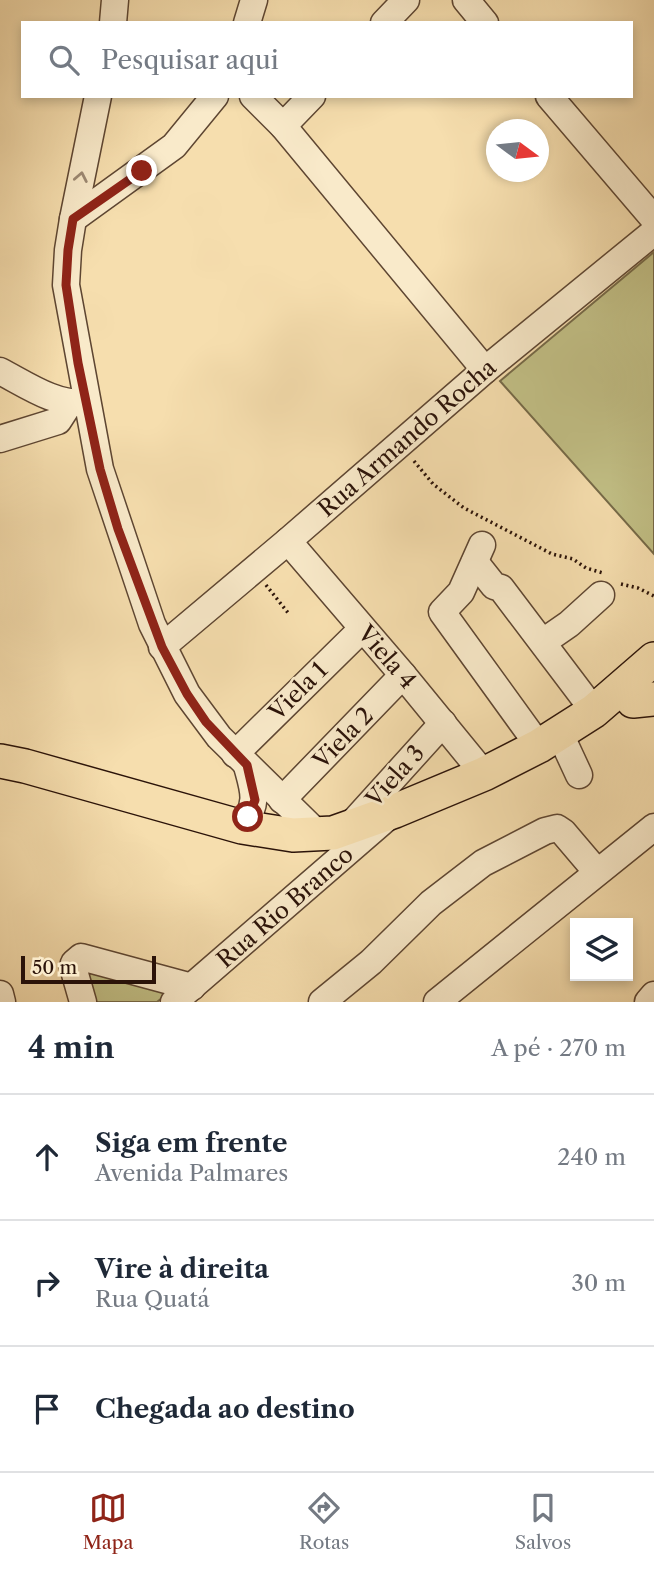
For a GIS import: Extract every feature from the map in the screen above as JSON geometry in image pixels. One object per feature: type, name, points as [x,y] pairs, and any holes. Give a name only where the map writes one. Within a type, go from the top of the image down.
[{"type":"main road","points":[[0,761],[270,833],[333,831],[395,811],[484,774],[549,740],[594,711],[654,659]]},
{"type":"main road","points":[[594,711],[647,697]]},
{"type":"street","points":[[113,21],[115,0]]},
{"type":"street","points":[[248,21],[254,0]]},
{"type":"street","points":[[386,21],[406,0]]},
{"type":"street","points":[[466,0],[483,21]]},
{"type":"street","points":[[98,98],[73,219],[66,285],[78,404],[118,529],[162,647],[187,694],[206,722],[282,800],[333,831]]},
{"type":"street","points":[[73,219],[174,146],[213,98]]},
{"type":"street","points":[[255,98],[283,126],[485,370]]},
{"type":"street","points":[[283,126],[310,98]]},
{"type":"street","points":[[550,98],[654,219]]},
{"type":"street","name":"Rua Armando Rocha","points":[[162,647],[485,370],[654,232]]},
{"type":"street","points":[[0,371],[34,389],[78,404]]},
{"type":"street","points":[[0,439],[58,421],[78,404]]},
{"type":"street","name":"Viela 4","points":[[288,541],[484,774]]},
{"type":"street","points":[[579,775],[442,612],[461,592],[479,554],[494,586],[501,588],[594,711]]},
{"type":"street","points":[[542,642],[569,624],[609,583]]},
{"type":"street","name":"Viela 1","points":[[241,760],[362,629]]},
{"type":"street","name":"Viela 2","points":[[282,800],[403,675]]},
{"type":"street","name":"Viela 3","points":[[333,831],[443,723]]},
{"type":"street","points":[[241,760],[255,800],[242,827]]},
{"type":"street","name":"Rua Rio Branco","points":[[183,994],[395,811]]},
{"type":"street","points":[[437,1002],[654,827]]},
{"type":"street","points":[[322,1002],[371,962],[431,903],[483,863],[545,831],[557,828],[563,832],[597,872]]},
{"type":"street","points":[[83,1002],[74,967],[74,963],[81,957],[183,994]]},
{"type":"street","points":[[0,994],[2,1002]]},
{"type":"street","points":[[648,1002],[654,995]]},
{"type":"path","points":[[399,443],[433,484],[464,508],[552,554],[573,559],[609,583],[638,588],[654,596]]},
{"type":"path","points":[[254,570],[289,614]]},
{"type":"shaded area","points":[[654,252],[654,554],[500,381]]},
{"type":"shaded area","points":[[90,970],[164,992],[163,997],[157,1002],[93,1002],[85,974]]},
{"type":"route","points":[[142,171],[73,219],[66,285],[78,363],[100,469],[152,624],[187,694],[206,722],[247,765],[255,800],[248,817]]}]
